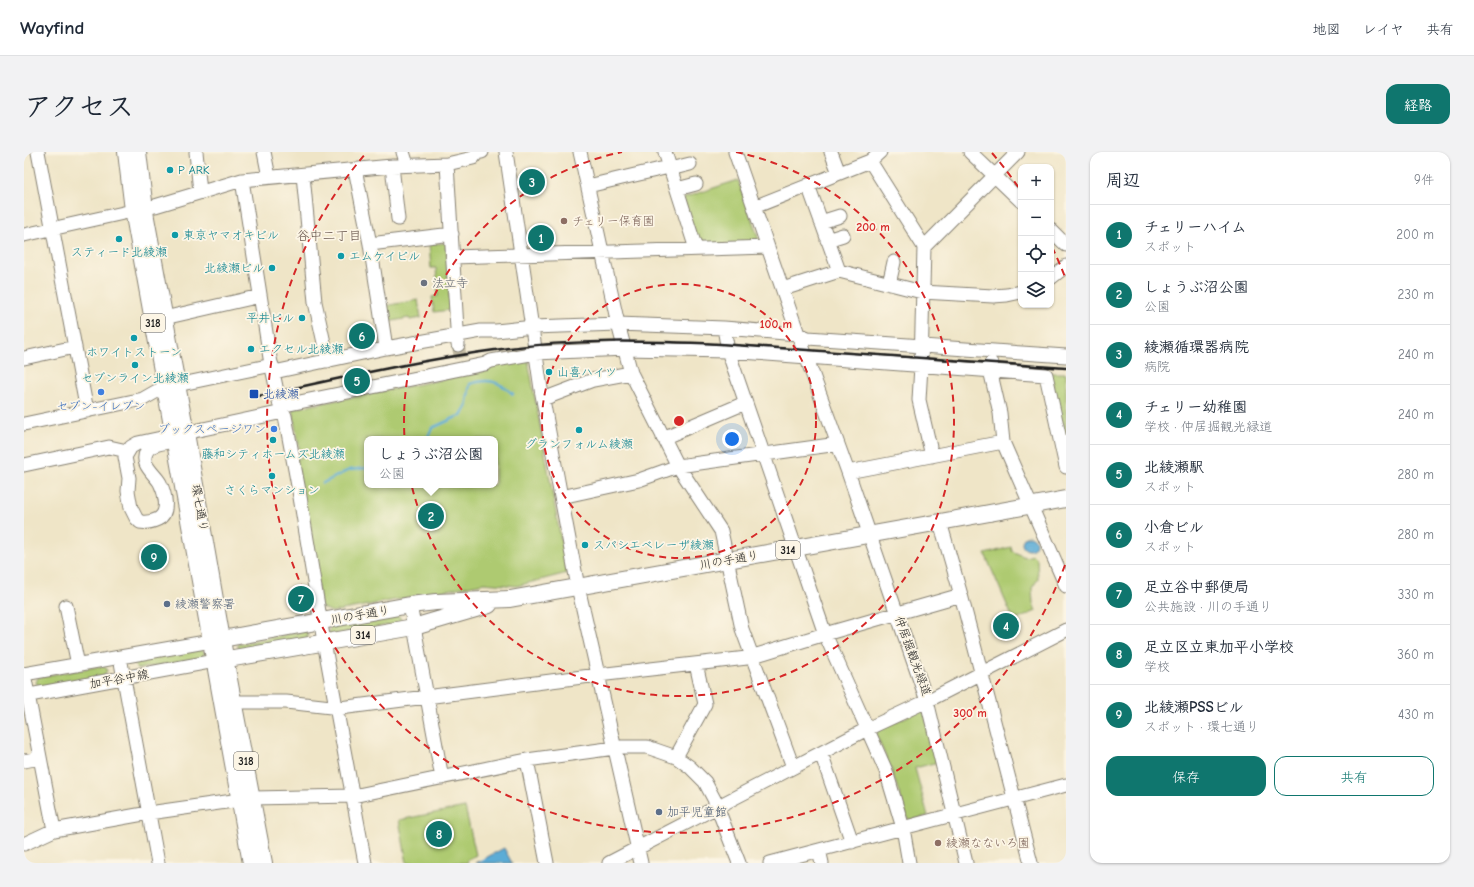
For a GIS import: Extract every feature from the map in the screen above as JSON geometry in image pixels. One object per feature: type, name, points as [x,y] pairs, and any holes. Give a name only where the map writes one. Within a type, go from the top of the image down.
[{"type":"main road","name":"環七通り","points":[[126,152],[164,318],[178,439],[246,799],[264,863]]},
{"type":"main road","name":"環七通り","points":[[138,152],[139,209],[171,387]]},
{"type":"main road","name":"環七通り","points":[[178,439],[178,458],[217,640]]},
{"type":"main road","name":"川の手通り","points":[[220,660],[414,627],[510,599],[1066,499]]},
{"type":"main road","name":"川の手通り","points":[[217,640],[410,605],[436,602],[510,599]]},
{"type":"main road","name":"環七通り","points":[[220,660],[234,702],[246,799],[251,863]]},
{"type":"street","points":[[38,152],[87,411]]},
{"type":"street","points":[[196,152],[200,192]]},
{"type":"street","points":[[264,152],[269,177]]},
{"type":"street","points":[[403,152],[407,165]]},
{"type":"street","points":[[24,235],[139,209],[242,180],[392,166],[447,164],[473,158],[482,152]]},
{"type":"street","points":[[506,152],[543,398],[560,498],[578,587],[641,863]]},
{"type":"street","points":[[580,152],[618,324],[631,373],[678,466],[721,531],[742,629],[793,767]]},
{"type":"street","points":[[665,152],[696,249]]},
{"type":"street","name":"仲居掘観光緑道","points":[[735,152],[927,701],[981,672],[1066,630]]},
{"type":"street","points":[[831,152],[839,173]]},
{"type":"street","points":[[754,207],[870,161],[880,152]]},
{"type":"street","points":[[970,152],[1020,200]]},
{"type":"street","points":[[924,247],[1018,152]]},
{"type":"street","points":[[870,161],[924,247],[922,347],[919,400],[932,456]]},
{"type":"street","points":[[447,164],[458,340]]},
{"type":"street","points":[[588,186],[690,164]]},
{"type":"street","points":[[392,166],[398,219]]},
{"type":"street","points":[[355,169],[370,244],[386,348]]},
{"type":"street","points":[[303,174],[315,302],[328,361]]},
{"type":"street","points":[[242,180],[260,296],[276,373],[281,409],[285,416],[299,491],[320,622],[365,863]]},
{"type":"street","points":[[677,189],[696,184]]},
{"type":"street","points":[[808,185],[839,271]]},
{"type":"street","points":[[821,222],[840,216]]},
{"type":"street","points":[[1054,233],[1066,245]]},
{"type":"street","points":[[370,244],[452,234]]},
{"type":"street","points":[[827,240],[843,235]]},
{"type":"street","points":[[453,257],[559,252],[603,253],[768,247]]},
{"type":"street","points":[[889,284],[894,262]]},
{"type":"street","points":[[1054,276],[1066,266]]},
{"type":"street","points":[[783,289],[839,271],[922,292],[993,296],[1018,293]]},
{"type":"street","points":[[164,318],[260,296]]},
{"type":"street","points":[[276,373],[284,376],[458,340],[480,331],[496,331],[533,327],[618,324],[724,328],[798,334],[808,338],[1066,356]]},
{"type":"street","points":[[724,328],[728,351],[745,403],[825,634],[886,771],[903,828],[909,863]]},
{"type":"street","points":[[24,424],[143,399],[157,391],[171,387],[276,373],[386,348],[458,340]]},
{"type":"street","points":[[24,358],[75,347]]},
{"type":"street","points":[[178,439],[138,443],[127,451],[125,456],[129,478],[128,491],[132,508],[136,518],[140,522],[147,523],[160,519],[165,512],[166,505],[160,482],[150,472],[147,466],[147,451],[152,447],[281,409],[462,367],[485,364],[491,361],[536,353],[625,349],[728,351],[1046,375]]},
{"type":"street","points":[[991,351],[990,370],[1000,413],[1003,442],[1066,586]]},
{"type":"street","points":[[1047,355],[1046,375],[1066,466]]},
{"type":"street","points":[[543,398],[593,380],[631,373]]},
{"type":"street","points":[[663,438],[745,403]]},
{"type":"street","points":[[848,472],[1003,442]]},
{"type":"street","points":[[560,498],[639,480],[678,466],[838,444]]},
{"type":"street","points":[[24,465],[100,448],[114,447],[127,451]]},
{"type":"street","points":[[940,522],[961,595],[1031,863]]},
{"type":"street","points":[[234,702],[286,702],[336,708],[747,658],[961,595]]},
{"type":"street","points":[[410,605],[442,778]]},
{"type":"street","points":[[66,606],[78,665]]},
{"type":"street","name":"加平谷中線","points":[[24,674],[217,640]]},
{"type":"street","points":[[120,657],[158,863]]},
{"type":"street","name":"加平谷中線","points":[[26,696],[220,660]]},
{"type":"street","points":[[676,757],[705,704],[696,664]]},
{"type":"street","points":[[24,674],[26,696],[54,830]]},
{"type":"street","points":[[609,863],[821,752],[927,701],[966,863]]},
{"type":"street","points":[[24,844],[54,830],[149,813],[246,799],[353,796],[527,760],[622,747],[646,747],[676,757],[690,767],[705,782],[717,806],[739,863]]},
{"type":"street","points":[[821,752],[852,842]]},
{"type":"street","points":[[24,761],[40,758]]},
{"type":"street","points":[[527,760],[547,863]]},
{"type":"street","points":[[770,863],[821,857],[852,842],[1066,785]]},
{"type":"green space","points":[[738,180],[759,240],[756,244],[702,245],[698,242],[683,198]]},
{"type":"green space","points":[[446,243],[450,310],[434,312],[432,297],[438,296],[436,268],[431,268],[429,244]]},
{"type":"green space","points":[[418,300],[421,318],[410,320],[409,318],[387,322],[384,306]]},
{"type":"green space","points":[[528,360],[567,573],[517,586],[484,583],[332,612],[321,607],[296,459],[301,458],[292,409],[486,371],[495,365]]},
{"type":"green space","points":[[1050,373],[1066,373],[1066,443]]},
{"type":"green space","points":[[1011,547],[1012,551],[1025,557],[1033,555],[1037,559],[1038,579],[1032,588],[1033,603],[1036,611],[1014,621],[985,554]]},
{"type":"green space","points":[[397,615],[400,617],[401,623],[330,635],[329,632],[331,626]]},
{"type":"green space","points":[[304,631],[307,632],[308,638],[239,650],[238,647],[238,644]]},
{"type":"green space","points":[[200,648],[205,653],[202,658],[138,669],[134,665],[136,659]]},
{"type":"green space","points":[[102,666],[106,668],[107,671],[104,676],[40,687],[36,683],[38,677]]},
{"type":"green space","points":[[923,709],[938,762],[915,768],[928,816],[911,820],[908,819],[890,766],[876,735],[878,730]]},
{"type":"green space","points":[[465,807],[476,855],[467,860],[468,863],[407,863],[399,820]]},
{"type":"water","points":[[1029,536],[1034,538],[1036,543],[1034,548],[1029,550],[1024,548],[1022,543],[1024,538]]},
{"type":"water","points":[[504,848],[512,863],[476,863]]},
{"type":"waterway","points":[[428,436],[432,428],[461,415],[466,407],[470,384],[483,381],[493,382],[503,386],[513,394]]},
{"type":"waterway","points":[[323,483],[349,470],[364,468]]},
{"type":"tunnel","points":[[458,345],[462,365]]},
{"type":"railway","points":[[254,397],[377,370],[471,353],[529,346],[583,342],[720,344],[1066,368]]},
{"type":"place","name":"P ARK","points":[[170,170]]},
{"type":"place","name":"綾瀬循環器病院","points":[[532,182]]},
{"type":"place","name":"チェリー保育園","points":[[564,221]]},
{"type":"place","name":"東京ヤマオキビル","points":[[175,235]]},
{"type":"place","name":"チェリーハイム","points":[[541,238]]},
{"type":"place","name":"スティード北綾瀬","points":[[119,239]]},
{"type":"place","name":"エムケイビル","points":[[341,256]]},
{"type":"place","name":"北綾瀬ビル","points":[[272,268]]},
{"type":"place","name":"法立寺","points":[[424,283]]},
{"type":"place","name":"平井ビル","points":[[302,318]]},
{"type":"place","name":"小倉ビル","points":[[362,336]]},
{"type":"place","name":"ホワイトストーン","points":[[134,338]]},
{"type":"place","name":"エクセル北綾瀬","points":[[251,349]]},
{"type":"place","name":"セブンライン北綾瀬","points":[[135,365]]},
{"type":"place","name":"山喜ハイツ","points":[[549,372]]},
{"type":"place","name":"北綾瀬駅","points":[[357,381]]},
{"type":"place","name":"セブン-イレブン","points":[[101,392]]},
{"type":"place","name":"北綾瀬","points":[[254,394]]},
{"type":"place","name":"ブックスページワン","points":[[274,429]]},
{"type":"place","name":"グランフォルム綾瀬","points":[[579,430]]},
{"type":"place","name":"藤和シティホームズ北綾瀬","points":[[273,440]]},
{"type":"place","name":"さくらマンション","points":[[272,476]]},
{"type":"place","name":"しょうぶ沼公園","points":[[431,516]]},
{"type":"place","name":"スパシエベレーザ綾瀬","points":[[585,545]]},
{"type":"place","name":"北綾瀬PSSビル","points":[[154,557]]},
{"type":"place","name":"足立谷中郵便局","points":[[301,599]]},
{"type":"place","name":"綾瀬警察署","points":[[167,604]]},
{"type":"place","name":"チェリー幼稚園","points":[[1006,626]]},
{"type":"place","name":"加平児童館","points":[[659,812]]},
{"type":"place","name":"足立区立東加平小学校","points":[[439,834]]},
{"type":"place","name":"綾瀬なないろ園","points":[[938,843]]},
{"type":"district","name":"谷中二丁目","points":[[329,235]]}]
